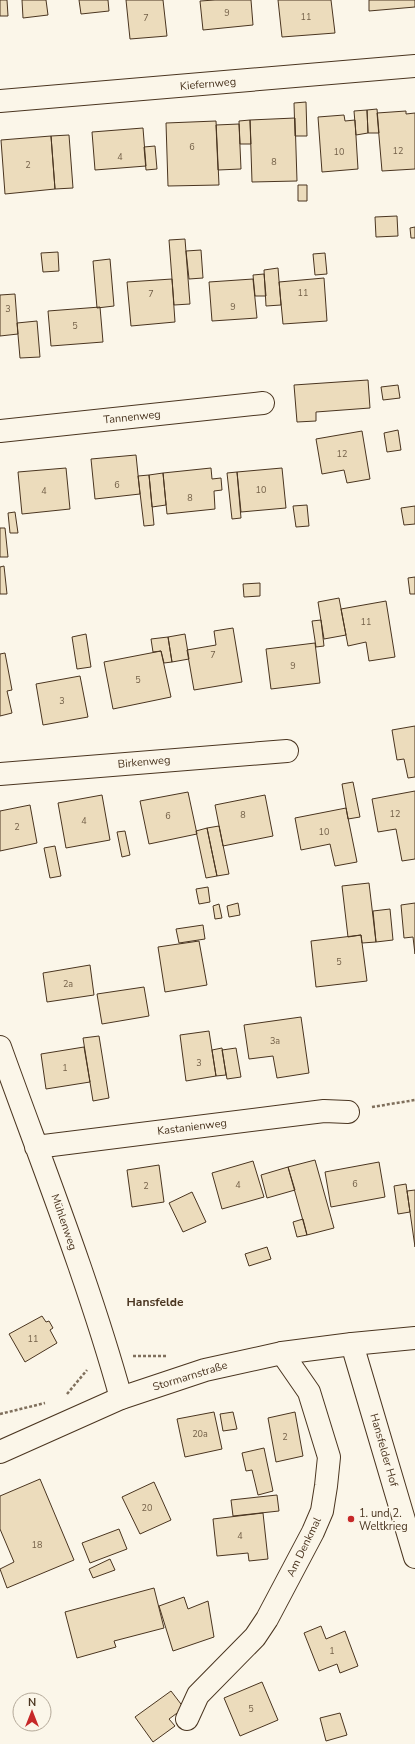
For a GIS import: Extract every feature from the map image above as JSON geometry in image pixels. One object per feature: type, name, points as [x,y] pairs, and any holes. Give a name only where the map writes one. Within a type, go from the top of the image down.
[{"type":"street","name":"Kiefernweg","points":[[0,101],[415,66]]},
{"type":"street","name":"Tannenweg","points":[[0,431],[263,403]]},
{"type":"street","name":"Birkenweg","points":[[0,774],[287,751]]},
{"type":"street","name":"Mühlenweg","points":[[0,1047],[58,1204],[111,1362],[121,1398]]},
{"type":"street","name":"Kastanienweg","points":[[36,1147],[324,1111],[348,1112]]},
{"type":"street","name":"Stormarnstraße","points":[[0,1452],[121,1398],[204,1370],[282,1353],[415,1338]]},
{"type":"street","name":"Hansfelder Hof","points":[[352,1344],[415,1557]]},
{"type":"street","name":"Am Denkmal","points":[[187,1719],[198,1695],[255,1637],[267,1619],[313,1532],[322,1511],[329,1457],[309,1392],[282,1353]]},
{"type":"path","points":[[348,1112],[415,1100]]},
{"type":"path","points":[[63,1399],[90,1367],[111,1362]]},
{"type":"path","points":[[0,1414],[49,1402]]},
{"type":"building","points":[[0,0],[7,0],[8,16],[0,16]]},
{"type":"building","points":[[22,0],[46,0],[48,15],[23,18]]},
{"type":"building","points":[[79,0],[108,0],[109,11],[81,14]]},
{"type":"building","points":[[126,0],[163,0],[167,36],[130,39]]},
{"type":"building","points":[[251,0],[253,25],[203,30],[200,1]]},
{"type":"building","points":[[278,0],[331,0],[335,33],[282,37]]},
{"type":"building","points":[[369,0],[415,0],[415,7],[369,11]]},
{"type":"building","points":[[306,102],[307,136],[295,136],[294,103]]},
{"type":"building","points":[[377,109],[379,133],[368,133],[367,110]]},
{"type":"building","points":[[367,110],[368,133],[356,135],[354,111]]},
{"type":"building","points":[[406,111],[406,114],[415,113],[415,169],[382,171],[377,113]]},
{"type":"building","points":[[344,115],[345,121],[355,120],[358,169],[322,172],[318,117]]},
{"type":"building","points":[[295,118],[297,181],[252,182],[250,120]]},
{"type":"building","points":[[250,120],[251,144],[240,144],[239,121]]},
{"type":"building","points":[[216,121],[219,185],[168,186],[166,123]]},
{"type":"building","points":[[239,124],[241,169],[218,170],[216,125]]},
{"type":"building","points":[[143,128],[146,166],[95,170],[92,132]]},
{"type":"building","points":[[69,135],[73,188],[55,189],[51,136]]},
{"type":"building","points":[[51,136],[55,189],[5,194],[1,140]]},
{"type":"building","points":[[155,146],[157,169],[146,170],[144,147]]},
{"type":"building","points":[[298,185],[307,185],[307,201],[298,201]]},
{"type":"building","points":[[397,216],[398,236],[376,237],[375,217]]},
{"type":"building","points":[[415,227],[415,238],[411,238],[410,228]]},
{"type":"building","points":[[185,239],[190,304],[174,305],[169,240]]},
{"type":"building","points":[[201,250],[203,278],[189,279],[186,251]]},
{"type":"building","points":[[58,252],[59,271],[43,272],[41,253]]},
{"type":"building","points":[[325,253],[327,274],[315,275],[313,254]]},
{"type":"building","points":[[110,259],[114,306],[97,308],[93,261]]},
{"type":"building","points":[[278,268],[281,305],[266,306],[264,270]]},
{"type":"building","points":[[264,274],[266,296],[255,296],[253,275]]},
{"type":"building","points":[[324,278],[327,321],[283,324],[279,282]]},
{"type":"building","points":[[172,279],[175,322],[131,326],[127,282]]},
{"type":"building","points":[[253,279],[257,318],[212,321],[209,282]]},
{"type":"building","points":[[15,294],[18,334],[0,336],[0,295]]},
{"type":"building","points":[[100,307],[103,342],[51,346],[48,311]]},
{"type":"building","points":[[37,321],[40,357],[20,358],[17,323]]},
{"type":"building","points":[[368,380],[370,408],[316,412],[316,421],[297,422],[294,385]]},
{"type":"building","points":[[398,385],[400,398],[383,400],[381,387]]},
{"type":"building","points":[[398,430],[401,450],[387,452],[384,433]]},
{"type":"building","points":[[362,431],[370,479],[347,483],[344,470],[322,474],[316,439]]},
{"type":"building","points":[[136,455],[140,494],[95,499],[91,459]]},
{"type":"building","points":[[66,468],[70,509],[22,514],[18,472]]},
{"type":"building","points":[[211,468],[212,479],[221,478],[222,490],[214,491],[215,509],[167,514],[163,473]]},
{"type":"building","points":[[282,468],[286,508],[241,512],[237,472]]},
{"type":"building","points":[[237,472],[241,518],[232,519],[227,473]]},
{"type":"building","points":[[163,473],[166,505],[152,507],[149,475]]},
{"type":"building","points":[[149,475],[154,525],[144,526],[138,476]]},
{"type":"building","points":[[307,505],[309,526],[296,527],[293,506]]},
{"type":"building","points":[[415,506],[415,524],[404,525],[401,508]]},
{"type":"building","points":[[15,512],[18,533],[10,533],[8,513]]},
{"type":"building","points":[[0,528],[5,528],[8,557],[0,557]]},
{"type":"building","points":[[4,566],[7,594],[0,594],[0,567]]},
{"type":"building","points":[[415,577],[415,594],[410,594],[408,578]]},
{"type":"building","points":[[260,583],[260,596],[244,597],[243,584]]},
{"type":"building","points":[[339,598],[346,635],[324,639],[318,602]]},
{"type":"building","points":[[386,601],[395,657],[369,661],[366,642],[348,646],[341,609]]},
{"type":"building","points":[[321,620],[324,646],[316,647],[312,621]]},
{"type":"building","points":[[233,628],[242,682],[194,690],[187,650],[216,645],[214,631]]},
{"type":"building","points":[[86,634],[91,667],[77,669],[72,637]]},
{"type":"building","points":[[185,634],[189,659],[172,662],[168,637]]},
{"type":"building","points":[[168,637],[172,662],[164,663],[161,651],[153,652],[151,639]]},
{"type":"building","points":[[315,643],[320,683],[271,689],[266,649]]},
{"type":"building","points":[[161,651],[171,697],[113,709],[104,662]]},
{"type":"building","points":[[5,653],[12,690],[7,691],[12,713],[0,716],[0,654]]},
{"type":"building","points":[[80,676],[88,717],[43,725],[36,684]]},
{"type":"building","points":[[415,726],[415,777],[408,778],[404,759],[397,760],[392,730]]},
{"type":"building","points":[[353,782],[360,817],[348,819],[342,784]]},
{"type":"building","points":[[415,791],[415,859],[402,861],[396,829],[378,832],[372,799]]},
{"type":"building","points":[[188,792],[197,834],[149,844],[140,801]]},
{"type":"building","points":[[102,795],[110,840],[66,848],[58,803]]},
{"type":"building","points":[[265,795],[273,836],[223,846],[215,805]]},
{"type":"building","points":[[30,805],[37,843],[0,851],[0,811]]},
{"type":"building","points":[[346,808],[357,862],[335,866],[330,844],[301,850],[295,818]]},
{"type":"building","points":[[219,826],[229,874],[217,876],[207,828]]},
{"type":"building","points":[[207,828],[217,876],[206,878],[196,831]]},
{"type":"building","points":[[125,831],[130,855],[122,857],[117,832]]},
{"type":"building","points":[[55,846],[61,876],[50,878],[44,848]]},
{"type":"building","points":[[369,883],[376,942],[362,943],[361,935],[348,937],[342,886]]},
{"type":"building","points":[[208,887],[210,902],[199,904],[196,889]]},
{"type":"building","points":[[238,903],[240,915],[229,917],[227,906]]},
{"type":"building","points":[[415,903],[415,954],[413,937],[404,938],[401,905]]},
{"type":"building","points":[[219,904],[222,918],[215,919],[213,906]]},
{"type":"building","points":[[390,909],[393,940],[376,942],[373,911]]},
{"type":"building","points":[[203,925],[205,939],[179,943],[176,929]]},
{"type":"building","points":[[361,935],[367,981],[316,987],[311,941]]},
{"type":"building","points":[[199,941],[207,985],[165,992],[158,947]]},
{"type":"building","points":[[90,965],[94,995],[47,1002],[43,973]]},
{"type":"building","points":[[144,987],[149,1016],[102,1024],[97,994]]},
{"type":"building","points":[[301,1017],[309,1073],[277,1078],[273,1056],[249,1059],[244,1025]]},
{"type":"building","points":[[209,1031],[216,1076],[186,1081],[180,1035]]},
{"type":"building","points":[[99,1036],[109,1098],[93,1101],[83,1038]]},
{"type":"building","points":[[84,1047],[90,1082],[46,1089],[41,1054]]},
{"type":"building","points":[[222,1048],[226,1075],[216,1076],[212,1050]]},
{"type":"building","points":[[236,1048],[241,1077],[227,1079],[222,1050]]},
{"type":"building","points":[[315,1160],[334,1228],[307,1235],[288,1167]]},
{"type":"building","points":[[253,1161],[264,1197],[222,1209],[212,1173]]},
{"type":"building","points":[[379,1162],[385,1197],[331,1207],[325,1172]]},
{"type":"building","points":[[159,1165],[164,1202],[132,1207],[127,1170]]},
{"type":"building","points":[[288,1167],[295,1190],[267,1198],[261,1175]]},
{"type":"building","points":[[406,1184],[410,1212],[398,1214],[394,1186]]},
{"type":"building","points":[[415,1190],[415,1247],[407,1191]]},
{"type":"building","points":[[192,1192],[206,1222],[183,1232],[169,1203]]},
{"type":"building","points":[[303,1219],[307,1235],[297,1237],[293,1222]]},
{"type":"building","points":[[267,1247],[271,1259],[249,1266],[245,1254]]},
{"type":"building","points":[[42,1316],[46,1322],[49,1321],[53,1328],[50,1330],[57,1343],[25,1362],[9,1334]]},
{"type":"building","points":[[214,1412],[222,1449],[185,1457],[177,1419]]},
{"type":"building","points":[[233,1412],[237,1429],[223,1431],[220,1414]]},
{"type":"building","points":[[295,1412],[303,1456],[276,1462],[268,1418]]},
{"type":"building","points":[[264,1448],[273,1491],[258,1495],[252,1470],[246,1471],[242,1453]]},
{"type":"building","points":[[40,1479],[74,1560],[7,1588],[0,1569],[14,1562],[0,1529],[0,1496]]},
{"type":"building","points":[[154,1482],[171,1520],[140,1534],[122,1497]]},
{"type":"building","points":[[277,1495],[279,1511],[233,1516],[231,1500]]},
{"type":"building","points":[[263,1513],[268,1559],[249,1561],[248,1553],[217,1556],[213,1519]]},
{"type":"building","points":[[119,1529],[127,1549],[90,1563],[82,1543]]},
{"type":"building","points":[[110,1559],[115,1570],[93,1578],[89,1569]]},
{"type":"building","points":[[154,1588],[164,1628],[114,1641],[116,1647],[77,1658],[65,1612]]},
{"type":"building","points":[[184,1597],[188,1609],[208,1601],[214,1637],[173,1651],[159,1606]]},
{"type":"building","points":[[321,1626],[326,1639],[345,1631],[358,1666],[340,1673],[337,1664],[319,1671],[304,1633]]},
{"type":"building","points":[[262,1682],[278,1720],[240,1736],[224,1698]]},
{"type":"building","points":[[171,1691],[184,1708],[169,1719],[175,1726],[153,1742],[135,1717]]},
{"type":"building","points":[[340,1713],[347,1735],[326,1741],[320,1718]]},
{"type":"place","name":"1. und 2. Weltkrieg","points":[[351,1519]]},
{"type":"district","name":"Hansfelde","points":[[155,1302]]}]
